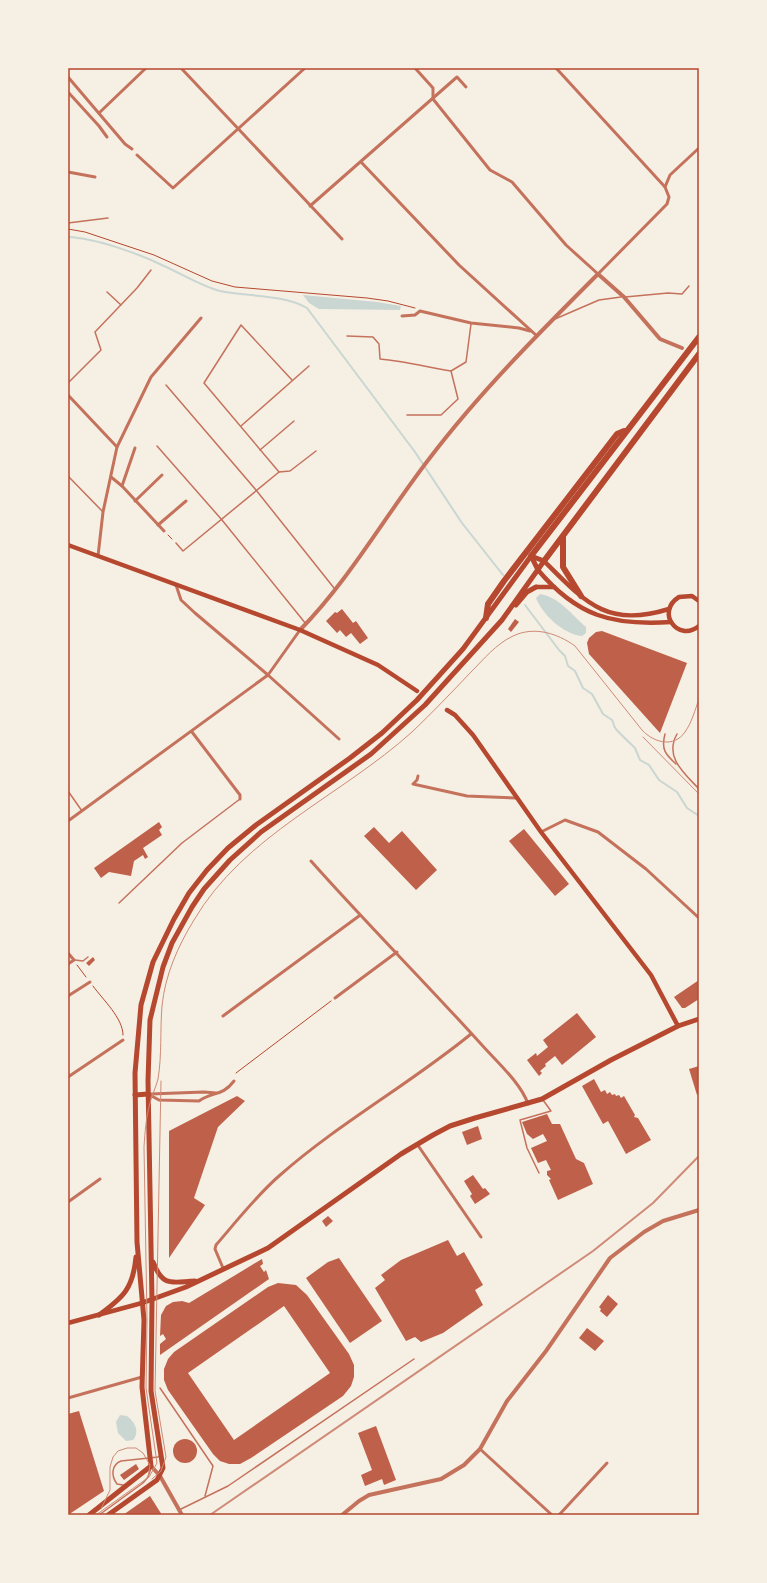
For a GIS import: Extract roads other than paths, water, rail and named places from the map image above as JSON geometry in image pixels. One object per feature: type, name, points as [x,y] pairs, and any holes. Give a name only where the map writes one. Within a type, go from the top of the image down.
[{"type":"highway","points":[[530,556],[698,338]]},
{"type":"highway","points":[[544,561],[699,354]]},
{"type":"highway","points":[[486,618],[488,604],[524,553],[617,434],[626,430]]},
{"type":"highway","points":[[563,537],[563,567],[581,596]]},
{"type":"main road","points":[[68,545],[300,630],[378,665],[417,691]]},
{"type":"main road","points":[[530,556],[544,561],[568,586],[596,607],[615,614],[640,616],[669,609]]},
{"type":"main road","points":[[530,556],[538,570],[554,587],[574,603],[594,616],[638,624],[671,622],[681,630],[692,630],[699,626]]},
{"type":"main road","points":[[89,1515],[152,1466],[142,1377],[144,1320],[137,1242],[135,1095],[137,1039],[145,988],[162,941],[190,893],[207,870],[228,848],[250,829],[382,733],[417,700],[463,649],[530,556]]},
{"type":"main road","points":[[108,1515],[153,1484],[160,1476],[163,1468],[151,1391],[152,1300],[148,1094],[150,1026],[156,991],[172,943],[183,922],[204,889],[230,860],[253,840],[370,754],[425,705],[476,651],[510,609],[544,561]]},
{"type":"main road","points":[[510,609],[529,590],[536,587],[554,587]]},
{"type":"main road","points":[[671,622],[669,609],[673,602],[679,597],[687,596],[698,599]]},
{"type":"main road","points":[[446,710],[455,715],[473,735],[541,832],[651,974],[678,1026]]},
{"type":"main road","points":[[68,1323],[152,1300],[186,1287],[223,1268],[268,1248],[417,1144],[450,1126],[542,1099],[611,1060],[678,1026],[699,1019]]},
{"type":"main road","points":[[135,1095],[148,1094]]},
{"type":"main road","points":[[99,1315],[115,1303],[128,1290],[134,1273],[137,1242]]},
{"type":"main road","points":[[151,1257],[156,1269],[167,1282],[173,1284],[196,1281]]},
{"type":"street","points":[[99,113],[146,68]]},
{"type":"street","points":[[181,68],[342,239]]},
{"type":"street","points":[[137,155],[172,188],[305,68]]},
{"type":"street","points":[[415,68],[433,88],[433,99],[490,170],[512,182],[566,245],[624,297],[660,339],[682,348]]},
{"type":"street","points":[[68,821],[192,732],[268,675],[300,630],[336,590],[428,459],[507,368],[667,204],[668,197],[665,187],[556,68]]},
{"type":"street","points":[[68,77],[125,144],[132,149]]},
{"type":"street","points":[[310,206],[457,77],[466,87]]},
{"type":"street","points":[[68,92],[99,126],[106,137]]},
{"type":"street","points":[[665,187],[670,175],[699,148]]},
{"type":"street","points":[[361,162],[459,265],[537,336]]},
{"type":"street","points":[[68,172],[95,177]]},
{"type":"street","points":[[402,316],[415,315],[420,311],[471,324],[519,328],[532,332]]},
{"type":"street","points":[[98,556],[103,512],[117,447],[151,378],[200,318]]},
{"type":"street","points":[[68,395],[117,447]]},
{"type":"street","points":[[122,486],[135,448]]},
{"type":"street","points":[[135,501],[162,475]]},
{"type":"street","points":[[111,477],[122,486],[164,531]]},
{"type":"street","points":[[158,525],[186,501]]},
{"type":"street","points":[[176,585],[181,600],[339,739]]},
{"type":"street","points":[[192,732],[240,795],[240,799]]},
{"type":"street","points":[[418,776],[417,780],[413,784],[467,796],[517,798]]},
{"type":"street","points":[[541,832],[565,820],[598,832],[646,869],[699,918]]},
{"type":"street","points":[[311,861],[359,916],[397,952],[522,1091],[528,1104]]},
{"type":"street","points":[[223,1016],[359,916]]},
{"type":"street","points":[[335,998],[397,952]]},
{"type":"street","points":[[68,953],[74,960],[68,964]]},
{"type":"street","points":[[68,996],[90,982]]},
{"type":"street","points":[[223,1268],[215,1249],[216,1245],[278,1177],[340,1128],[447,1053],[471,1034]]},
{"type":"street","points":[[68,1077],[123,1040]]},
{"type":"street","points":[[148,1094],[160,1100],[198,1101],[218,1094],[227,1089],[234,1081]]},
{"type":"street","points":[[148,1094],[204,1092],[218,1094]]},
{"type":"street","points":[[417,1144],[481,1237]]},
{"type":"street","points":[[68,1202],[100,1179]]},
{"type":"street","points":[[342,1515],[369,1495],[441,1479],[464,1465],[480,1449],[508,1401],[546,1351],[610,1258],[644,1232],[663,1220],[699,1210]]},
{"type":"street","points":[[68,1398],[142,1377]]},
{"type":"street","points":[[480,1449],[552,1515]]},
{"type":"street","points":[[559,1515],[607,1463]]},
{"type":"street","points":[[152,1466],[160,1476],[182,1515]]},
{"type":"lane","points":[[68,223],[108,218]]},
{"type":"lane","points":[[68,383],[101,350],[95,332],[151,270]]},
{"type":"lane","points":[[553,320],[570,311],[599,300],[668,293],[682,294],[689,286]]},
{"type":"lane","points":[[107,292],[121,305]]},
{"type":"lane","points":[[347,336],[373,337],[379,344],[380,359],[407,362],[412,365],[451,371],[466,362],[471,324]]},
{"type":"lane","points":[[279,472],[204,383],[241,325],[292,380]]},
{"type":"lane","points":[[241,426],[309,366]]},
{"type":"lane","points":[[406,415],[440,416],[458,399],[451,371]]},
{"type":"lane","points":[[166,385],[256,490],[336,590]]},
{"type":"lane","points":[[260,450],[294,421]]},
{"type":"lane","points":[[157,446],[222,520],[306,624]]},
{"type":"lane","points":[[176,543],[183,551],[279,472],[290,471],[316,451]]},
{"type":"lane","points":[[68,476],[103,512]]},
{"type":"lane","points":[[665,734],[663,748],[666,755],[699,789]]},
{"type":"lane","points":[[677,734],[673,741],[672,752],[677,765]]},
{"type":"lane","points":[[68,791],[82,811]]},
{"type":"lane","points":[[119,903],[182,843],[240,799]]},
{"type":"lane","points":[[74,960],[83,961],[88,957]]},
{"type":"lane","points":[[539,1173],[526,1148],[520,1120],[551,1111],[542,1099]]},
{"type":"lane","points":[[179,1510],[228,1486],[414,1359]]},
{"type":"lane","points":[[160,1388],[213,1466],[205,1496]]},
{"type":"lane","points":[[127,1484],[119,1485],[114,1480],[113,1470],[116,1463],[121,1461],[158,1457],[161,1450]]},
{"type":"lane","points":[[98,1515],[143,1483],[148,1477],[152,1466]]},
{"type":"waterway","points":[[68,237],[104,243],[130,252],[154,261],[206,286],[220,291],[287,300],[307,308],[415,452],[462,523],[503,575]]},
{"type":"waterway","points":[[525,605],[565,656],[568,666],[575,671],[583,688],[592,694],[603,714],[612,720],[614,727],[635,748],[640,760],[649,765],[659,780],[677,792],[687,808],[699,816]]},
{"type":"tram line","points":[[96,1515],[149,1477],[157,1463],[146,1388],[147,1319],[145,1130],[151,1100],[158,1079],[162,1006],[169,972],[188,930],[215,890],[239,864],[266,840],[384,755],[412,732],[490,652],[513,636],[521,633],[537,631],[545,632],[553,634],[575,646],[642,730],[658,741],[670,742],[680,737],[685,732],[690,724],[699,699]]},
{"type":"tram line","points":[[643,737],[699,794]]},
{"type":"tram line","points":[[152,1479],[161,1471],[166,1457],[155,1391],[161,1081]]},
{"type":"tram line","points":[[101,1509],[110,1490],[110,1467],[113,1457],[118,1451],[127,1448],[136,1448],[143,1453],[150,1465],[148,1477]]},
{"type":"railway","points":[[210,1515],[593,1251],[653,1203],[699,1156]]}]
